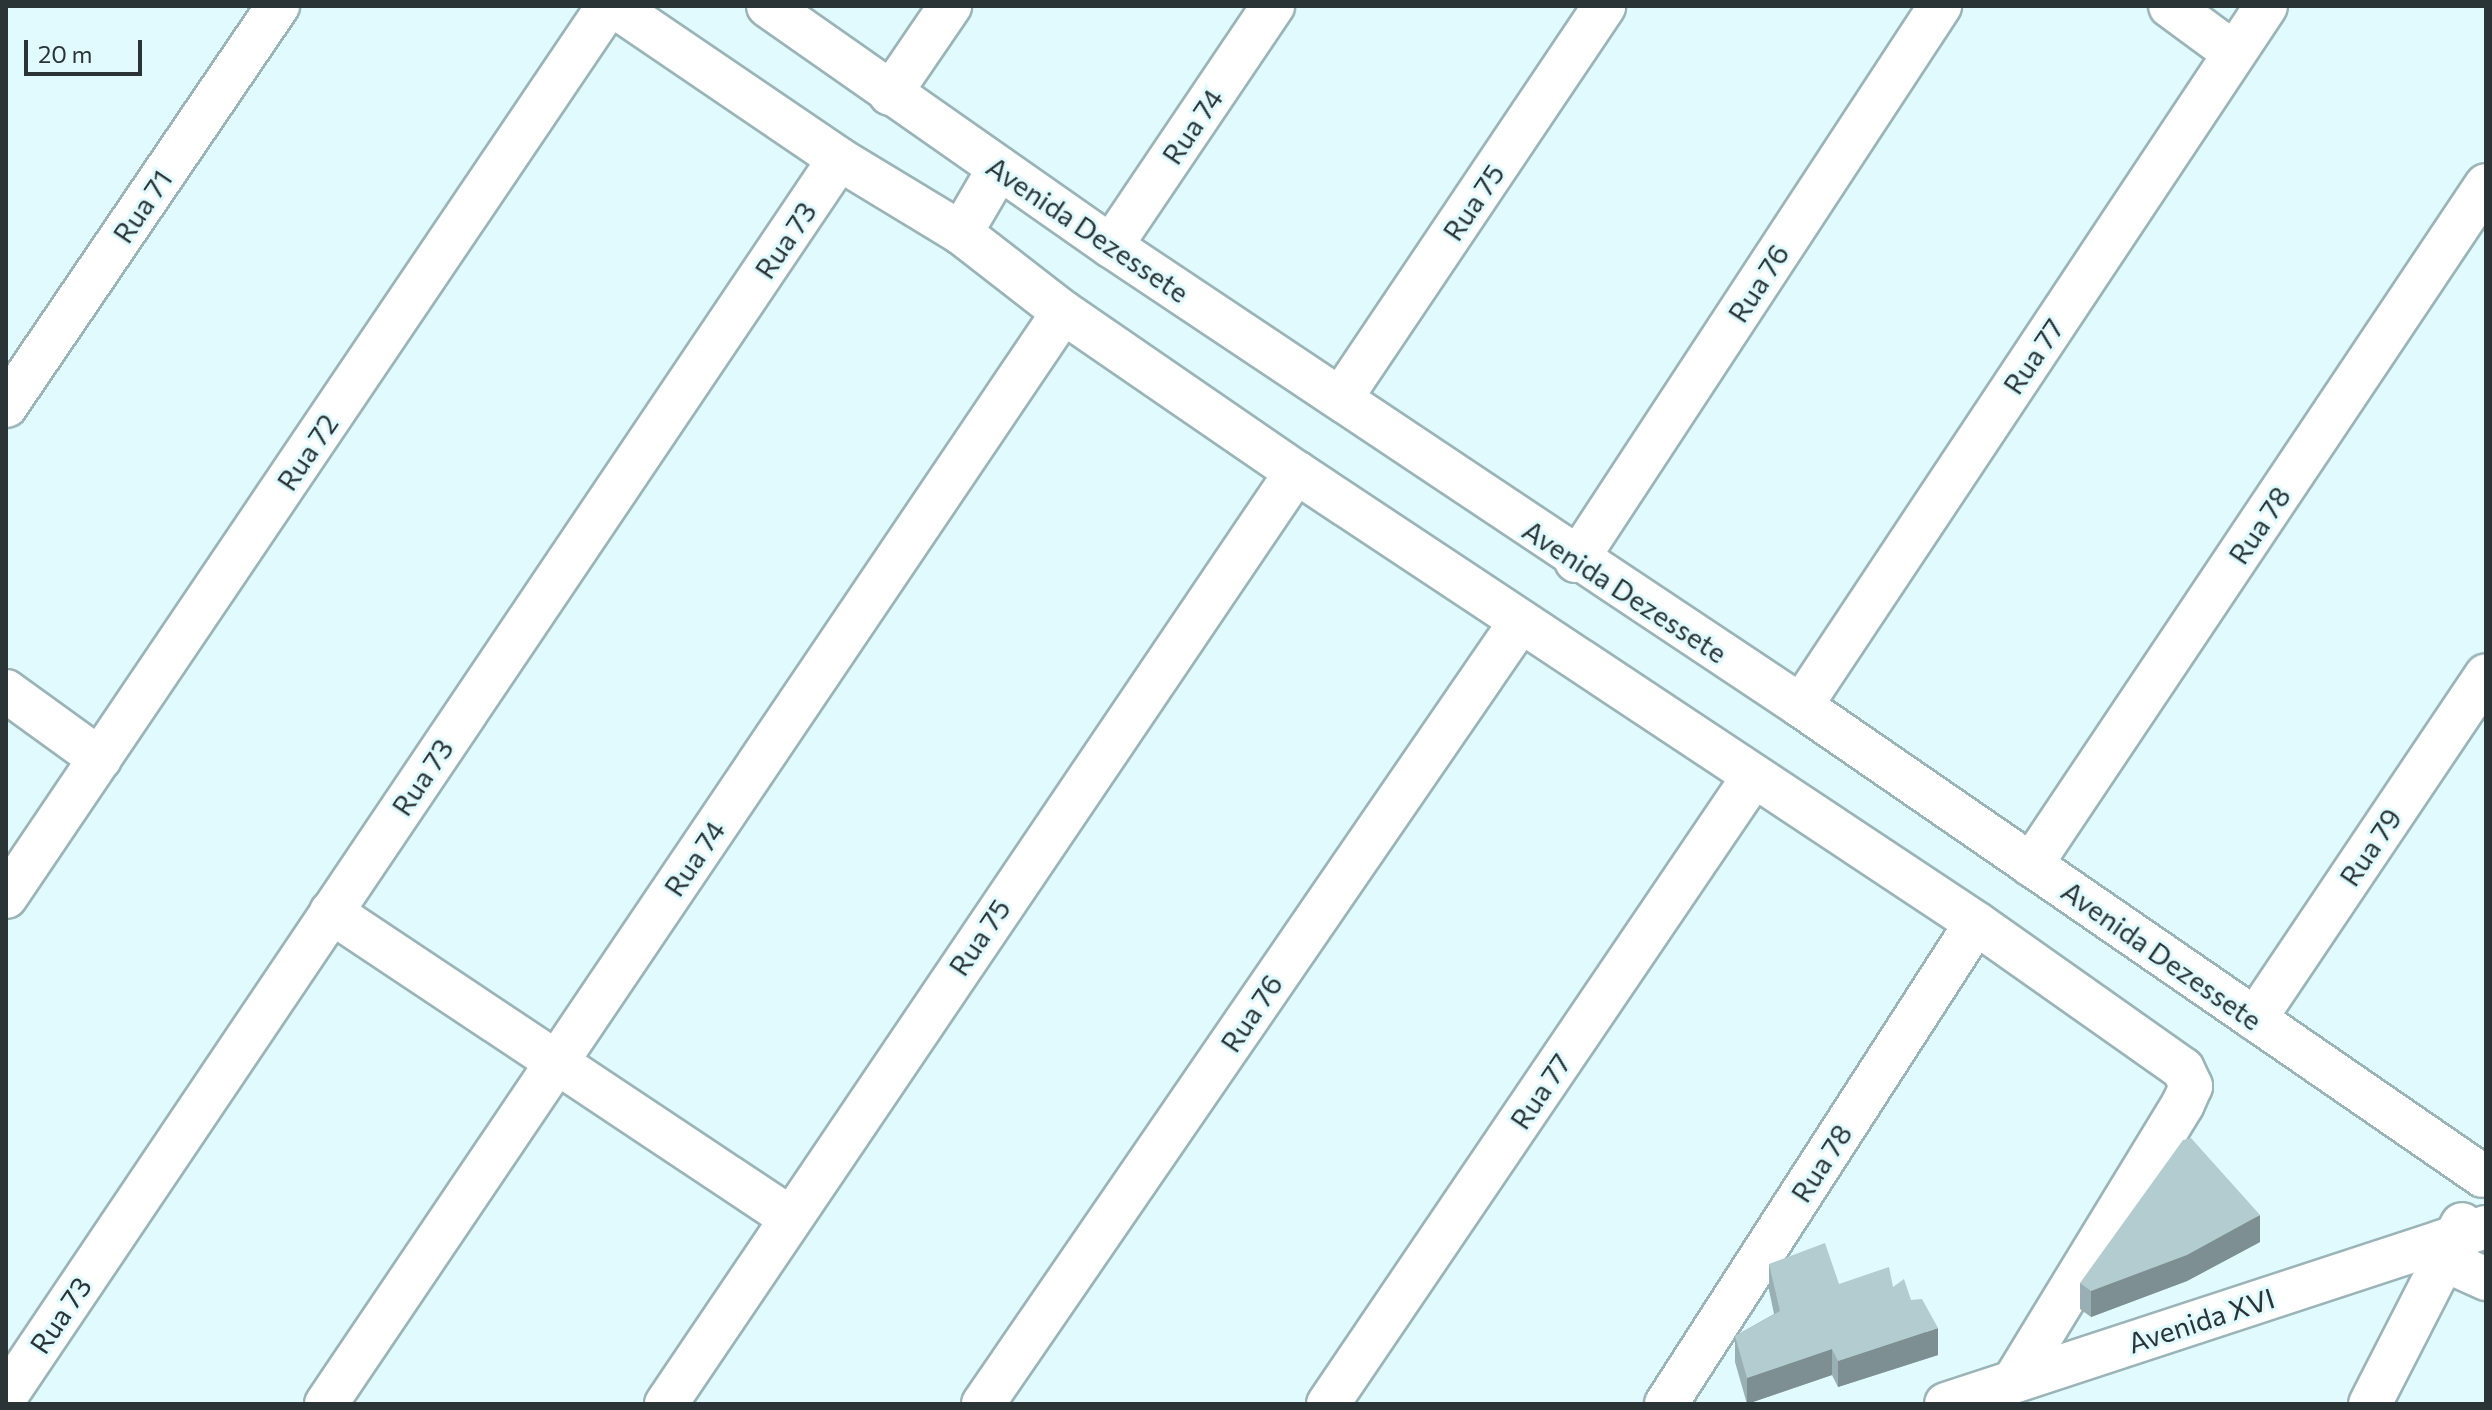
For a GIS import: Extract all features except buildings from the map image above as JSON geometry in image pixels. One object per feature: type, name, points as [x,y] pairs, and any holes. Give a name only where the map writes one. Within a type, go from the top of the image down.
[{"type":"street","name":"Rua 71","points":[[6,406],[278,6]]},
{"type":"street","name":"Rua 72","points":[[6,897],[608,6]]},
{"type":"street","points":[[614,6],[839,159],[961,233],[1063,312],[1296,472],[1976,923],[2189,1076],[2189,1091],[2014,1381]]},
{"type":"street","name":"Avenida Dezessete","points":[[768,6],[1111,246],[1341,398],[1576,561],[1801,706],[2485,1174]]},
{"type":"street","points":[[890,94],[950,6]]},
{"type":"street","name":"Rua 74","points":[[1111,246],[1273,6]]},
{"type":"street","name":"Rua 75","points":[[1341,398],[1604,6]]},
{"type":"street","name":"Rua 76","points":[[1576,561],[1940,6]]},
{"type":"street","points":[[2170,6],[2234,53]]},
{"type":"street","name":"Rua 77","points":[[1801,706],[2266,6]]},
{"type":"street","name":"Rua 73","points":[[6,1396],[839,159]]},
{"type":"street","points":[[961,233],[999,168]]},
{"type":"street","name":"Rua 78","points":[[2031,865],[2486,185]]},
{"type":"street","name":"Rua 74","points":[[326,1404],[1063,312]]},
{"type":"street","name":"Rua 75","points":[[666,1404],[789,1217],[1296,472]]},
{"type":"street","name":"Rua 76","points":[[983,1404],[1520,622]]},
{"type":"street","name":"Rua 79","points":[[2255,1019],[2486,675]]},
{"type":"street","points":[[6,691],[100,759]]},
{"type":"street","name":"Rua 77","points":[[1328,1404],[1753,777]]},
{"type":"street","points":[[331,912],[557,1059],[789,1217]]},
{"type":"street","name":"Rua 78","points":[[1666,1404],[1976,923]]},
{"type":"street","points":[[2370,1404],[2462,1241],[2485,1174]]},
{"type":"street","points":[[2462,1241],[2486,1279]]},
{"type":"street","name":"Avenida XVI","points":[[1946,1404],[2462,1241]]}]
